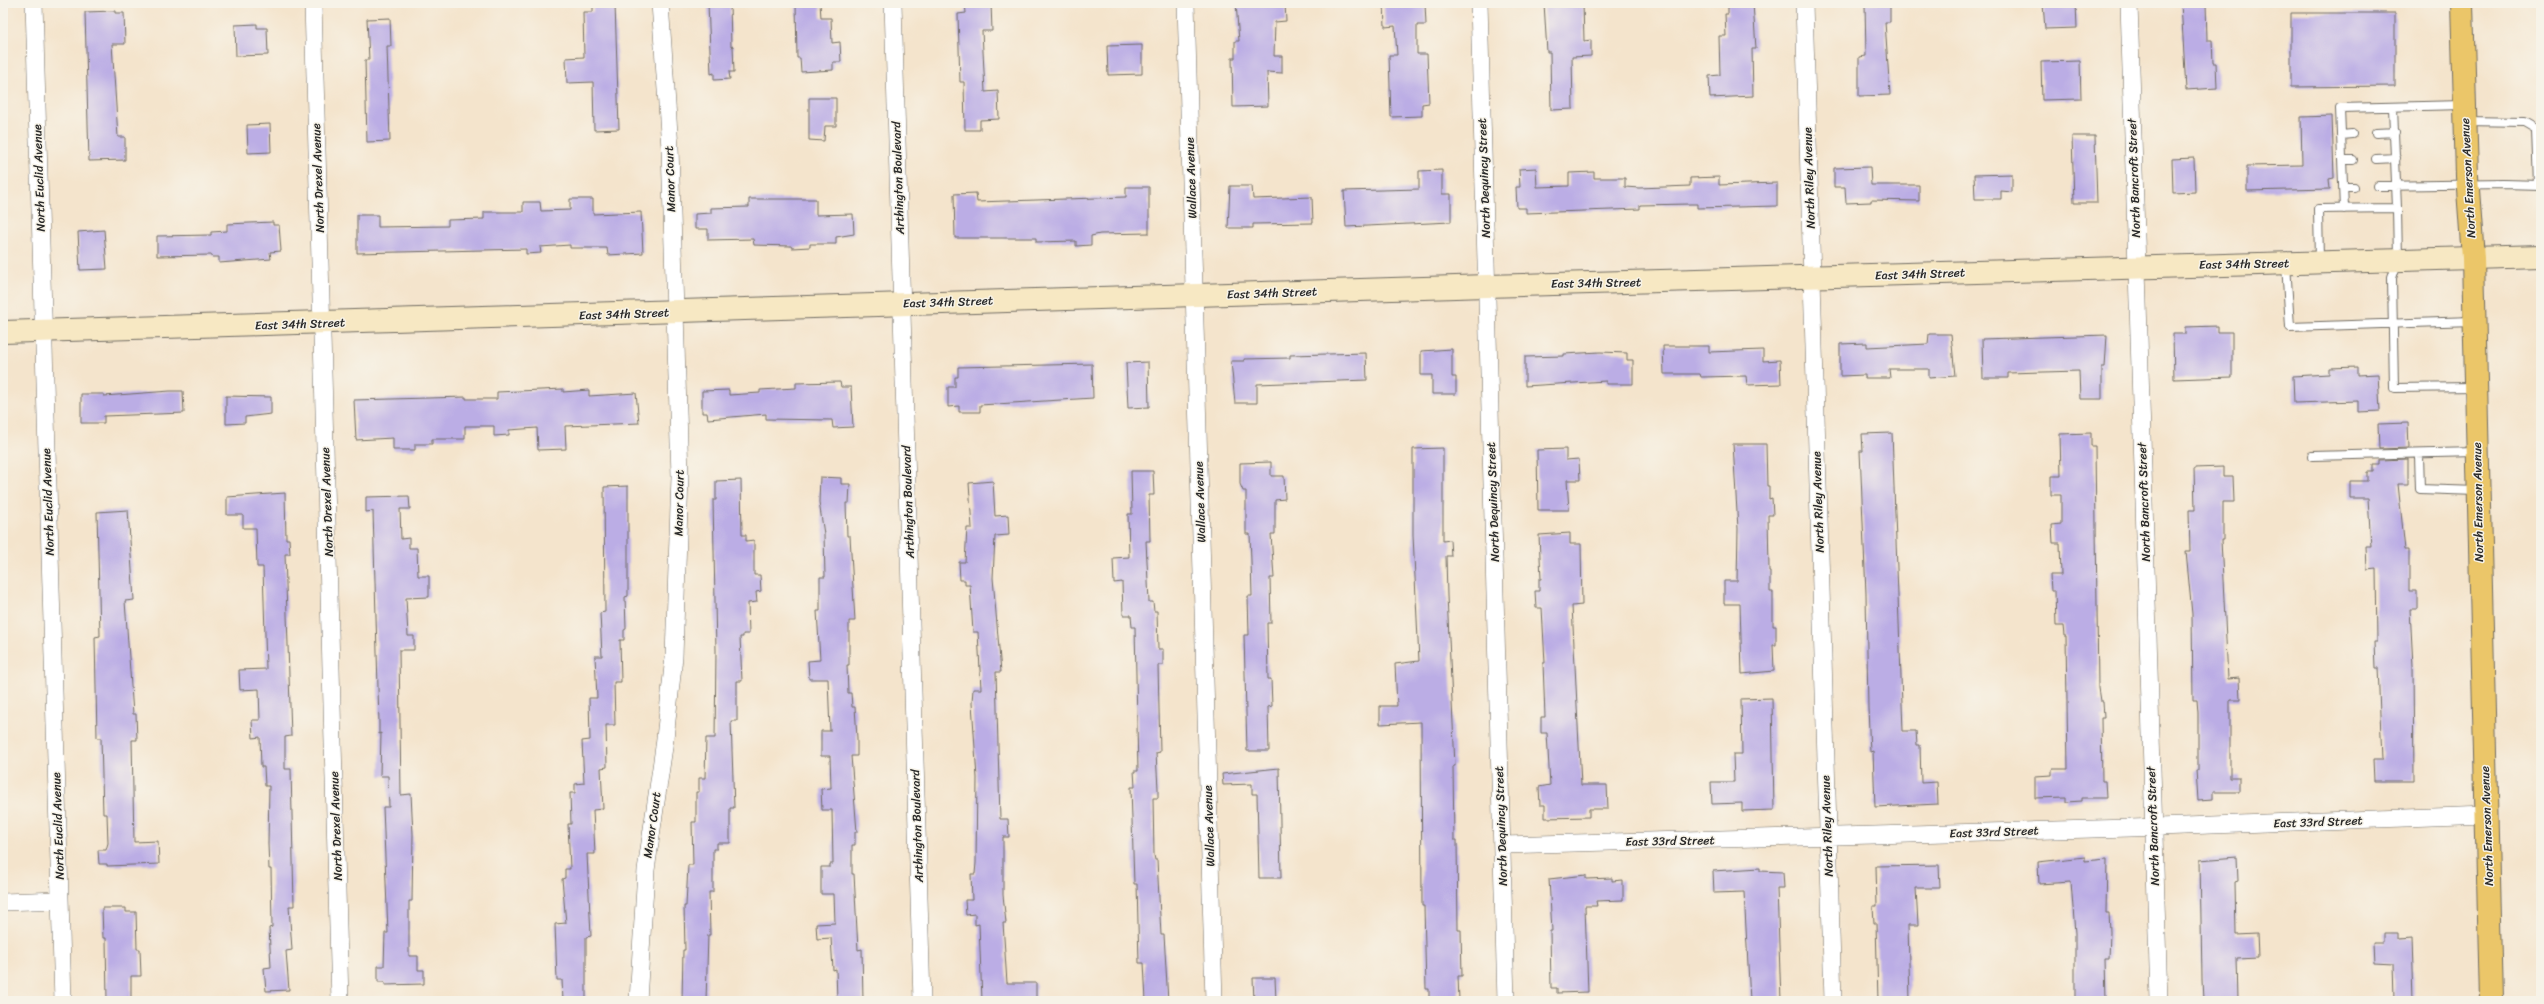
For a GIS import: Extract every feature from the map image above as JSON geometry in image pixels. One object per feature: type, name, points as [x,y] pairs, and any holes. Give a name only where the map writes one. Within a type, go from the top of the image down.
[{"type":"main road","name":"North Emerson Avenue","points":[[2462,3],[2476,387],[2477,490],[2491,1001]]},
{"type":"main road","name":"East 34th Street","points":[[3,332],[1487,286],[1812,278],[2541,256]]},
{"type":"street","name":"North Euclid Avenue","points":[[34,3],[63,1001]]},
{"type":"street","name":"North Drexel Avenue","points":[[312,3],[340,1001]]},
{"type":"street","name":"Manor Court","points":[[638,1001],[645,876],[669,709],[674,650],[680,476],[670,148],[660,3]]},
{"type":"street","name":"Arthington Boulevard","points":[[893,3],[922,1001]]},
{"type":"street","name":"Wallace Avenue","points":[[1186,3],[1214,1001]]},
{"type":"street","name":"North Dequincy Street","points":[[1479,3],[1506,1001]]},
{"type":"street","name":"North Riley Avenue","points":[[1804,3],[1833,1001]]},
{"type":"street","name":"North Bancroft Street","points":[[2130,3],[2158,1001]]},
{"type":"street","name":"East 33rd Street","points":[[1502,845],[2154,828],[2486,815]]},
{"type":"street","points":[[3,902],[60,900]]},
{"type":"lane","points":[[2393,107],[2397,185],[2398,260],[2392,278],[2394,388],[2476,387]]},
{"type":"lane","points":[[2344,209],[2340,108],[2393,107],[2465,113],[2524,122],[2536,129],[2539,185],[2468,184],[2378,186]]},
{"type":"lane","points":[[2376,133],[2394,132]]},
{"type":"lane","points":[[2341,135],[2352,134]]},
{"type":"lane","points":[[2376,159],[2396,158]]},
{"type":"lane","points":[[2342,160],[2353,160]]},
{"type":"lane","points":[[2343,187],[2354,187]]},
{"type":"lane","points":[[2319,262],[2318,209],[2397,208]]},
{"type":"lane","points":[[2286,263],[2290,327],[2393,325],[2474,321]]},
{"type":"lane","points":[[2312,456],[2419,455],[2477,452]]},
{"type":"lane","points":[[2419,455],[2420,489],[2477,490]]},
{"type":"building","points":[[708,3],[730,3],[731,47],[733,46],[734,72],[729,72],[730,79],[714,80],[714,73],[711,74]]},
{"type":"building","points":[[796,3],[820,3],[821,18],[831,18],[832,43],[840,42],[841,62],[833,62],[833,70],[801,72],[800,58],[797,58]]},
{"type":"building","points":[[965,3],[991,3],[992,31],[982,31],[985,92],[998,91],[999,119],[980,120],[980,130],[965,130],[964,82],[960,82],[958,14],[966,13]]},
{"type":"building","points":[[1236,3],[1285,3],[1286,21],[1275,22],[1274,56],[1282,56],[1282,73],[1267,72],[1268,106],[1233,107],[1232,58],[1235,58],[1235,41],[1239,41]]},
{"type":"building","points":[[1384,3],[1425,3],[1426,25],[1417,25],[1417,54],[1427,54],[1429,103],[1422,104],[1422,116],[1391,117],[1389,55],[1397,55],[1395,26],[1385,27]]},
{"type":"building","points":[[1544,3],[1583,3],[1584,41],[1591,40],[1591,56],[1572,57],[1573,109],[1551,110],[1550,52],[1547,52]]},
{"type":"building","points":[[1728,3],[1753,3],[1756,49],[1752,49],[1753,96],[1710,98],[1709,76],[1720,75],[1719,36],[1726,36],[1725,14],[1728,14]]},
{"type":"building","points":[[1865,3],[1890,3],[1890,22],[1885,22],[1890,95],[1859,96],[1859,57],[1866,56]]},
{"type":"building","points":[[2043,3],[2076,3],[2077,28],[2045,29]]},
{"type":"building","points":[[2181,3],[2206,3],[2207,40],[2212,40],[2213,63],[2216,63],[2217,88],[2186,90]]},
{"type":"building","points":[[593,4],[615,4],[619,129],[594,130],[593,82],[567,83],[566,58],[584,57],[583,12],[593,12]]},
{"type":"building","points":[[115,11],[115,13],[124,13],[125,44],[112,44],[118,137],[125,137],[125,160],[89,161],[85,12]]},
{"type":"building","points":[[2291,13],[2395,13],[2395,86],[2291,87]]},
{"type":"building","points":[[390,18],[391,46],[387,46],[390,141],[367,142],[365,60],[369,60],[367,19]]},
{"type":"building","points":[[257,24],[257,28],[267,28],[268,55],[236,56],[235,25]]},
{"type":"building","points":[[1142,45],[1142,74],[1108,75],[1107,46]]},
{"type":"building","points":[[2080,61],[2081,99],[2042,100],[2041,62]]},
{"type":"building","points":[[809,98],[836,98],[836,126],[825,126],[824,141],[809,140]]},
{"type":"building","points":[[2332,116],[2334,178],[2329,179],[2330,189],[2247,191],[2247,166],[2302,165],[2301,117]]},
{"type":"building","points":[[270,124],[271,152],[248,153],[247,125]]},
{"type":"building","points":[[2072,136],[2095,136],[2097,203],[2074,203]]},
{"type":"building","points":[[2194,158],[2195,192],[2173,193],[2172,159]]},
{"type":"building","points":[[1870,167],[1871,185],[1919,185],[1919,201],[1871,200],[1871,202],[1846,203],[1845,187],[1834,187],[1834,168]]},
{"type":"building","points":[[1536,168],[1537,187],[1569,186],[1569,173],[1594,172],[1594,178],[1625,178],[1625,187],[1639,188],[1690,186],[1690,178],[1719,177],[1719,185],[1777,183],[1777,206],[1697,208],[1697,204],[1640,205],[1640,209],[1526,213],[1526,208],[1517,208],[1516,187],[1520,187],[1519,169]]},
{"type":"building","points":[[1442,170],[1442,194],[1451,194],[1451,222],[1346,227],[1344,191],[1419,189],[1419,171]]},
{"type":"building","points":[[2012,174],[2012,192],[2001,191],[2001,199],[1975,199],[1974,175]]},
{"type":"building","points":[[1230,186],[1252,186],[1253,199],[1312,197],[1313,223],[1253,224],[1253,228],[1228,228]]},
{"type":"building","points":[[1126,187],[1149,187],[1149,233],[1100,234],[1091,236],[1091,245],[1076,246],[1076,241],[1036,242],[1036,238],[955,238],[954,194],[976,193],[977,202],[1126,197]]},
{"type":"building","points":[[570,199],[593,199],[593,214],[641,212],[643,253],[608,255],[607,248],[570,248],[570,245],[540,247],[541,253],[526,254],[526,249],[357,253],[357,215],[378,215],[378,227],[448,226],[448,220],[484,219],[484,212],[523,212],[523,202],[540,202],[541,211],[570,210]]},
{"type":"building","points":[[749,199],[816,199],[816,215],[853,214],[854,234],[836,237],[836,244],[810,244],[810,247],[792,248],[791,246],[754,245],[753,239],[708,240],[708,229],[695,229],[695,214],[711,213],[711,208],[749,207]]},
{"type":"building","points":[[273,222],[273,225],[279,225],[281,251],[270,252],[271,259],[219,263],[219,257],[212,257],[212,255],[157,256],[157,236],[211,235],[211,232],[227,231],[227,224]]},
{"type":"building","points":[[104,230],[107,269],[80,270],[78,232]]},
{"type":"building","points":[[2218,326],[2218,332],[2232,332],[2232,377],[2174,379],[2173,334],[2185,334],[2185,327]]},
{"type":"building","points":[[1929,334],[1951,334],[1955,376],[1929,378],[1929,369],[1889,369],[1890,378],[1865,378],[1865,375],[1840,376],[1840,344],[1867,343],[1867,347],[1928,344]]},
{"type":"building","points":[[2107,335],[2105,367],[2102,367],[2102,399],[2080,399],[2079,371],[2008,373],[2008,378],[1983,378],[1982,339]]},
{"type":"building","points":[[1663,346],[1709,346],[1709,352],[1763,350],[1763,361],[1780,360],[1781,384],[1747,385],[1746,376],[1701,377],[1700,374],[1664,374]]},
{"type":"building","points":[[1452,349],[1452,377],[1456,377],[1456,394],[1432,394],[1432,375],[1421,375],[1421,351]]},
{"type":"building","points":[[1600,352],[1627,353],[1627,360],[1633,360],[1633,384],[1606,384],[1606,381],[1525,386],[1525,357],[1564,356],[1564,354]]},
{"type":"building","points":[[1366,353],[1367,380],[1257,384],[1257,403],[1235,403],[1231,361],[1244,361],[1244,359],[1290,358],[1290,355]]},
{"type":"building","points":[[1148,362],[1149,407],[1128,408],[1126,363]]},
{"type":"building","points":[[1092,364],[1093,398],[980,405],[980,412],[959,412],[959,406],[948,407],[948,387],[955,387],[955,377],[958,377],[958,367]]},
{"type":"building","points":[[2358,367],[2358,375],[2378,374],[2380,411],[2358,412],[2358,401],[2294,403],[2293,376],[2329,374],[2329,368]]},
{"type":"building","points":[[840,382],[841,387],[851,387],[853,427],[833,428],[832,420],[766,419],[766,414],[708,419],[707,413],[702,413],[702,391],[729,390],[729,395],[760,393],[760,390],[796,388],[796,383]]},
{"type":"building","points":[[563,389],[563,392],[589,390],[589,396],[636,393],[639,423],[565,426],[566,449],[538,450],[537,428],[509,430],[509,435],[494,436],[494,426],[465,426],[465,439],[432,439],[432,444],[415,444],[415,450],[393,450],[393,438],[356,440],[354,400],[466,397],[466,399],[497,399],[497,392]]},
{"type":"building","points":[[183,391],[184,413],[104,416],[104,423],[81,423],[81,394],[104,394],[104,396]]},
{"type":"building","points":[[226,396],[271,397],[271,414],[245,417],[245,423],[226,424]]},
{"type":"building","points":[[2408,423],[2409,448],[2379,449],[2378,424]]},
{"type":"building","points":[[1892,433],[1903,731],[1916,731],[1917,745],[1920,745],[1921,783],[1937,782],[1938,804],[1875,807],[1873,751],[1870,752],[1868,708],[1866,594],[1860,451],[1863,451],[1862,434]]},
{"type":"building","points":[[2091,433],[2091,446],[2095,446],[2098,688],[2100,701],[2103,701],[2104,718],[2101,718],[2102,781],[2105,781],[2106,798],[2082,798],[2082,801],[2066,802],[2066,797],[2035,798],[2035,776],[2052,775],[2052,769],[2068,769],[2066,636],[2064,636],[2063,626],[2056,626],[2055,591],[2051,591],[2050,575],[2061,575],[2060,543],[2053,543],[2052,525],[2061,524],[2061,495],[2051,495],[2051,476],[2061,476],[2060,434]]},
{"type":"building","points":[[1733,444],[1766,444],[1767,486],[1769,486],[1769,499],[1772,498],[1773,515],[1768,515],[1770,592],[1773,592],[1773,626],[1776,626],[1776,645],[1773,645],[1774,671],[1742,674],[1740,604],[1724,604],[1724,581],[1737,581],[1738,529]]},
{"type":"building","points":[[1443,448],[1443,541],[1450,540],[1451,556],[1446,556],[1455,766],[1453,766],[1454,840],[1457,840],[1458,930],[1461,930],[1462,976],[1458,976],[1459,1001],[1429,1001],[1429,989],[1426,989],[1424,906],[1422,906],[1421,722],[1380,724],[1380,706],[1397,706],[1395,664],[1419,661],[1413,535],[1413,449]]},
{"type":"building","points":[[1566,449],[1566,460],[1579,459],[1580,480],[1567,480],[1569,510],[1538,510],[1537,450]]},
{"type":"building","points":[[2408,459],[2408,484],[2398,484],[2405,550],[2409,550],[2409,591],[2417,591],[2417,609],[2410,609],[2413,666],[2414,781],[2374,781],[2373,759],[2382,759],[2378,668],[2375,668],[2374,642],[2377,642],[2376,569],[2367,570],[2366,546],[2371,546],[2368,498],[2350,498],[2350,481],[2367,481],[2367,472],[2373,472],[2373,465],[2379,465],[2379,460]]},
{"type":"building","points":[[1271,462],[1271,476],[1284,476],[1285,499],[1275,500],[1275,534],[1271,534],[1274,578],[1270,578],[1271,623],[1267,623],[1268,679],[1271,679],[1272,706],[1268,707],[1269,751],[1247,751],[1244,635],[1249,635],[1248,596],[1252,596],[1250,534],[1246,534],[1246,491],[1243,491],[1240,484],[1240,463]]},
{"type":"building","points":[[2223,467],[2223,476],[2233,476],[2234,502],[2223,502],[2223,540],[2221,540],[2228,679],[2239,678],[2240,700],[2230,700],[2230,777],[2239,777],[2239,792],[2213,792],[2213,799],[2198,800],[2196,770],[2198,770],[2198,713],[2197,700],[2193,700],[2192,614],[2186,552],[2190,552],[2189,510],[2195,510],[2194,468]]},
{"type":"building","points":[[1131,471],[1153,471],[1154,495],[1149,495],[1150,541],[1146,541],[1149,602],[1153,602],[1154,611],[1157,611],[1158,649],[1163,649],[1163,665],[1158,665],[1160,752],[1156,753],[1158,798],[1153,798],[1154,855],[1155,860],[1157,860],[1161,935],[1164,935],[1168,1001],[1146,1001],[1144,963],[1139,963],[1137,884],[1134,884],[1131,787],[1135,787],[1134,771],[1138,771],[1135,627],[1132,627],[1131,615],[1123,615],[1122,582],[1114,583],[1113,558],[1129,557],[1128,514],[1132,514]]},
{"type":"building","points":[[820,477],[841,478],[841,484],[850,484],[849,503],[846,503],[847,536],[850,536],[855,621],[849,621],[849,665],[847,665],[848,693],[851,693],[852,707],[855,707],[857,738],[857,756],[851,756],[857,832],[855,832],[855,845],[852,845],[852,874],[854,874],[858,950],[862,949],[863,1001],[837,1001],[836,969],[833,970],[831,938],[817,939],[816,924],[835,923],[834,894],[821,894],[821,867],[830,867],[830,864],[833,864],[832,810],[822,810],[821,789],[831,788],[830,756],[821,756],[821,731],[830,731],[828,679],[809,679],[808,661],[820,660],[817,611],[820,611],[820,577],[825,577],[824,534],[819,502]]},
{"type":"building","points":[[741,480],[742,535],[746,535],[746,541],[754,540],[754,575],[760,575],[761,591],[756,592],[757,602],[748,603],[749,634],[743,634],[743,637],[740,637],[742,681],[737,681],[737,721],[731,721],[734,808],[730,808],[730,843],[717,843],[717,849],[713,849],[713,892],[709,892],[710,935],[708,935],[706,1001],[682,1001],[683,950],[685,950],[684,906],[686,906],[688,865],[693,865],[692,822],[696,822],[696,792],[699,792],[699,778],[705,778],[706,738],[715,738],[716,651],[713,500],[716,500],[716,481]]},
{"type":"building","points":[[993,481],[995,516],[1008,515],[1009,535],[995,536],[993,578],[1001,672],[996,672],[1000,819],[1008,819],[1009,837],[1003,837],[1003,895],[1006,923],[1003,923],[1007,983],[1036,983],[1036,999],[1025,999],[1025,1001],[982,1001],[979,924],[975,925],[975,914],[966,915],[965,900],[972,900],[971,874],[975,874],[976,863],[977,778],[972,703],[973,689],[981,689],[978,632],[973,632],[970,585],[965,585],[965,580],[960,580],[959,562],[965,562],[967,528],[972,528],[969,483]]},
{"type":"building","points":[[628,486],[628,596],[625,597],[626,629],[624,630],[624,640],[620,640],[621,682],[614,682],[615,725],[606,725],[607,767],[601,768],[603,809],[593,810],[595,854],[587,854],[591,936],[586,937],[586,1001],[563,1001],[562,980],[557,980],[555,924],[566,923],[562,879],[565,878],[565,869],[570,869],[568,824],[571,824],[570,793],[575,793],[575,784],[584,783],[582,741],[590,740],[589,698],[597,698],[595,656],[602,656],[600,613],[605,612],[604,487]]},
{"type":"building","points":[[285,493],[286,539],[289,539],[290,554],[285,554],[291,736],[285,737],[285,769],[291,769],[294,906],[289,906],[292,950],[286,951],[289,990],[266,991],[264,968],[271,967],[269,928],[272,927],[271,869],[269,869],[268,844],[269,786],[265,786],[264,767],[261,767],[260,737],[253,738],[252,720],[260,720],[259,689],[240,690],[239,670],[266,669],[263,567],[257,567],[256,528],[243,528],[243,515],[227,515],[227,497]]},
{"type":"building","points":[[409,496],[410,509],[400,509],[401,539],[409,538],[409,548],[417,548],[418,576],[429,576],[429,597],[406,598],[408,636],[414,636],[414,650],[399,650],[401,795],[411,794],[413,834],[412,901],[409,901],[409,956],[418,956],[418,970],[424,970],[424,984],[385,985],[385,982],[378,982],[378,966],[384,966],[385,933],[388,933],[383,807],[389,807],[388,776],[380,776],[381,733],[379,734],[373,511],[366,512],[366,497]]},
{"type":"building","points":[[128,510],[134,600],[125,601],[133,714],[136,714],[137,740],[132,740],[134,842],[158,841],[159,864],[107,866],[107,864],[99,864],[98,850],[106,850],[108,843],[107,814],[103,814],[101,738],[97,738],[95,637],[100,636],[97,512]]},
{"type":"building","points":[[1570,533],[1570,544],[1581,544],[1582,605],[1572,606],[1581,785],[1607,785],[1608,809],[1589,809],[1589,817],[1545,818],[1545,805],[1540,805],[1539,787],[1550,785],[1547,733],[1541,733],[1541,717],[1545,717],[1543,663],[1545,663],[1542,608],[1536,608],[1535,591],[1539,591],[1539,579],[1541,579],[1539,535]]},
{"type":"building","points":[[1772,698],[1774,810],[1742,811],[1742,803],[1712,804],[1711,782],[1734,782],[1733,754],[1742,754],[1741,699]]},
{"type":"building","points":[[1279,768],[1281,878],[1259,878],[1257,794],[1252,794],[1252,784],[1223,785],[1222,774]]},
{"type":"building","points":[[2085,857],[2085,861],[2107,859],[2106,913],[2109,913],[2110,932],[2109,959],[2105,959],[2106,1001],[2078,1001],[2078,998],[2075,998],[2075,933],[2071,882],[2039,884],[2038,862]]},
{"type":"building","points":[[2237,857],[2238,881],[2235,882],[2236,935],[2257,934],[2258,957],[2237,958],[2238,1001],[2205,1001],[2203,999],[2202,979],[2200,860]]},
{"type":"building","points":[[1939,865],[1940,888],[1916,888],[1918,925],[1908,925],[1910,1001],[1878,1001],[1876,923],[1874,923],[1873,906],[1877,906],[1876,866]]},
{"type":"building","points":[[1760,868],[1760,871],[1783,872],[1784,888],[1777,888],[1781,1001],[1750,1001],[1744,892],[1714,893],[1713,871]]},
{"type":"building","points":[[1586,875],[1586,879],[1612,878],[1612,881],[1623,880],[1623,900],[1596,901],[1597,906],[1585,906],[1588,992],[1557,993],[1557,988],[1551,988],[1550,931],[1552,931],[1549,879]]},
{"type":"building","points":[[102,908],[126,908],[126,912],[136,912],[137,949],[140,949],[141,976],[131,976],[131,1001],[107,1001],[106,938],[103,938]]},
{"type":"building","points":[[2384,933],[2399,933],[2399,939],[2412,938],[2414,1001],[2394,1001],[2393,964],[2374,963],[2373,942],[2384,942]]},
{"type":"building","points":[[1253,978],[1275,978],[1276,1001],[1254,1001]]}]
